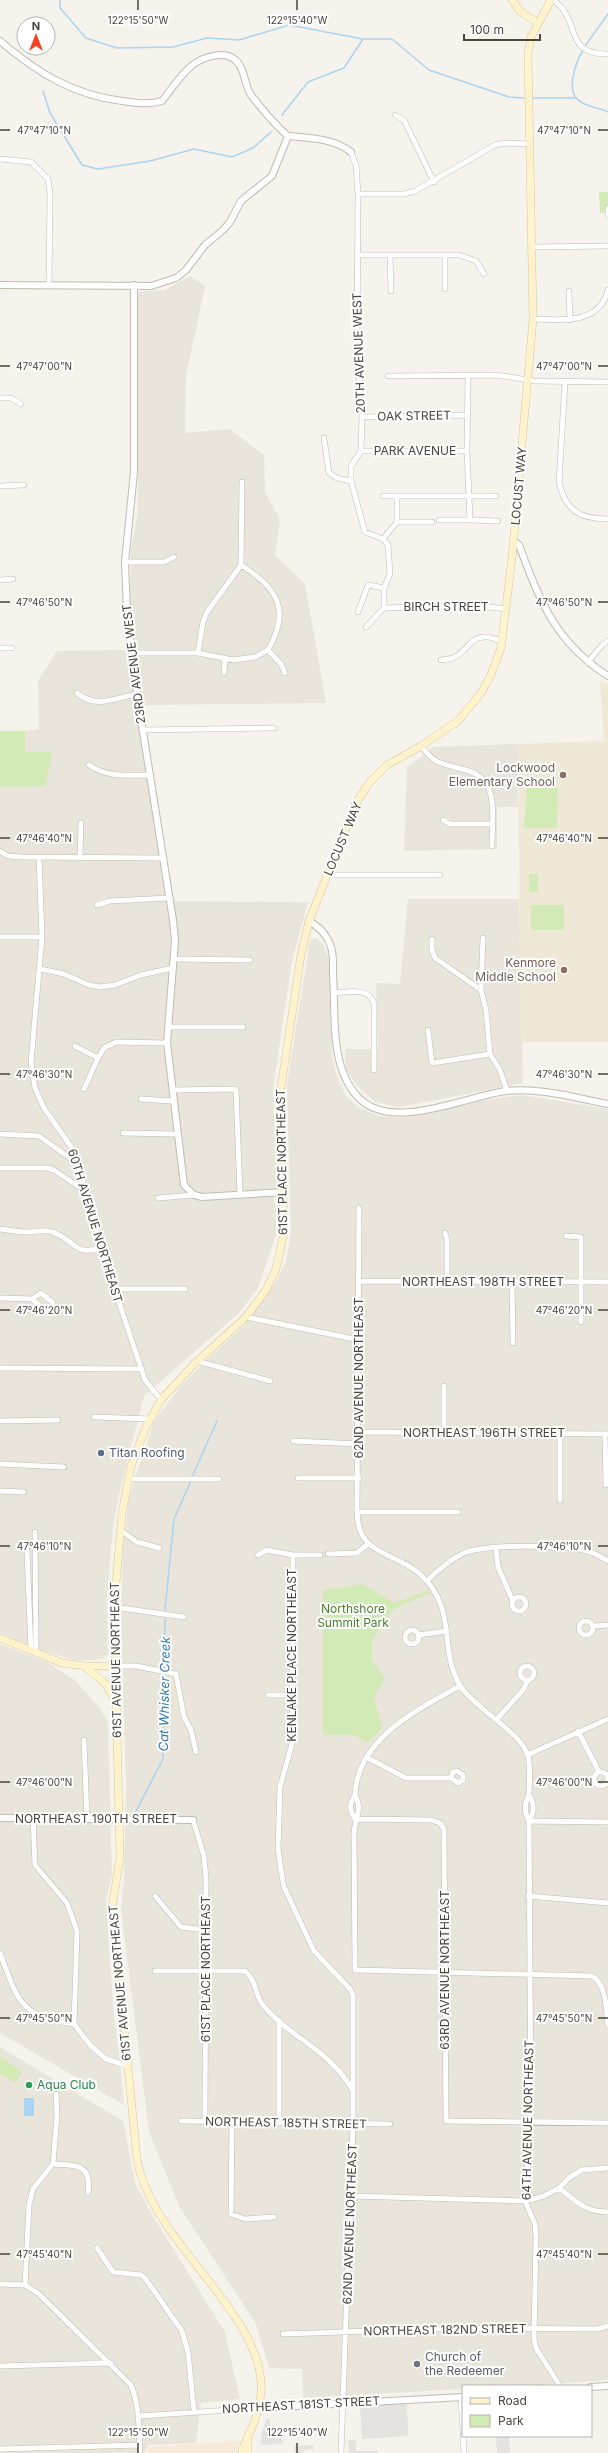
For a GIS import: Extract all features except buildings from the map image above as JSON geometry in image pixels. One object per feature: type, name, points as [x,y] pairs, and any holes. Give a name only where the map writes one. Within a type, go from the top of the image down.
[{"type":"main road","points":[[512,0],[520,11],[538,23]]},
{"type":"main road","name":"LOCUST WAY","points":[[315,905],[355,805],[369,783],[387,765],[421,746],[458,721],[476,700],[490,677],[502,641],[514,541],[533,319],[533,247],[528,53],[538,23],[552,0]]},
{"type":"main road","name":"61ST PLACE NORTHEAST","points":[[161,1400],[197,1361],[246,1317],[266,1290],[279,1259],[284,1233],[280,1094],[301,955],[309,921],[315,905]]},
{"type":"main road","name":"61ST AVENUE NORTHEAST","points":[[161,1400],[150,1419],[131,1466],[119,1530],[114,1607],[120,1857],[112,1908],[141,2181],[154,2207],[243,2330],[260,2373],[259,2408],[248,2441],[241,2453]]},
{"type":"main road","points":[[0,1638],[62,1663],[85,1666],[116,1666]]},
{"type":"main road","points":[[85,1666],[105,1683],[117,1704]]},
{"type":"main road","name":"61ST AVENUE NORTHEAST","points":[[248,2441],[248,2453]]},
{"type":"street","points":[[552,0],[563,6],[579,46],[590,53],[608,54]]},
{"type":"street","points":[[0,41],[70,89],[96,97],[140,104],[162,101],[190,67],[200,60],[217,55],[228,55],[235,58],[240,66],[250,93],[288,136],[331,142],[344,146],[351,152]]},
{"type":"street","points":[[395,115],[404,120],[434,182]]},
{"type":"street","points":[[0,285],[134,285],[162,283],[176,278],[186,270],[205,245],[230,222],[241,201],[272,176],[288,136]]},
{"type":"street","points":[[358,194],[404,194],[415,191],[434,182],[496,145],[504,143],[531,144]]},
{"type":"street","name":"20TH AVENUE WEST","points":[[351,152],[356,165],[358,194],[357,348],[362,417],[361,451],[352,466],[351,481],[365,532],[383,539]]},
{"type":"street","points":[[0,159],[31,162],[42,171],[48,179],[50,194],[49,285]]},
{"type":"street","points":[[608,208],[608,215]]},
{"type":"street","points":[[533,247],[608,246]]},
{"type":"street","points":[[357,255],[469,257],[476,261],[484,274]]},
{"type":"street","points":[[390,256],[391,290]]},
{"type":"street","points":[[445,256],[445,288]]},
{"type":"street","name":"23RD AVENUE WEST","points":[[134,285],[134,472],[125,562],[131,653],[169,898]]},
{"type":"street","points":[[533,319],[580,319],[599,308],[606,299],[608,290]]},
{"type":"street","points":[[569,291],[570,320]]},
{"type":"street","points":[[388,376],[497,375],[528,380],[608,382]]},
{"type":"street","name":"PARK AVENUE","points":[[361,451],[467,451],[468,376]]},
{"type":"street","points":[[565,382],[559,483],[565,500],[580,515],[592,519],[608,519]]},
{"type":"street","points":[[0,398],[11,398],[21,404]]},
{"type":"street","name":"OAK STREET","points":[[362,417],[467,415]]},
{"type":"street","points":[[324,438],[329,473],[337,478],[351,481]]},
{"type":"street","points":[[467,451],[470,520]]},
{"type":"street","points":[[198,653],[203,622],[207,612],[241,565],[242,482]]},
{"type":"street","points":[[0,486],[24,485]]},
{"type":"street","points":[[383,496],[496,496]]},
{"type":"street","points":[[366,627],[384,608],[384,588],[390,574],[388,545],[383,539],[397,522],[397,496]]},
{"type":"street","points":[[439,520],[498,521]]},
{"type":"street","points":[[397,522],[432,522]]},
{"type":"street","points":[[514,541],[519,545],[538,594],[555,627],[574,651],[608,676]]},
{"type":"street","points":[[125,562],[164,562],[174,557]]},
{"type":"street","points":[[131,653],[198,653],[225,660],[244,660],[268,650],[278,632],[280,621],[276,599],[260,577],[241,565]]},
{"type":"street","points":[[0,580],[13,579]]},
{"type":"street","points":[[358,612],[368,585],[384,588]]},
{"type":"street","name":"BIRCH STREET","points":[[384,608],[469,605],[507,609]]},
{"type":"street","points":[[441,660],[461,655],[472,641],[484,637],[502,641]]},
{"type":"street","points":[[588,662],[603,644],[608,642]]},
{"type":"street","points":[[0,648],[12,648]]},
{"type":"street","points":[[268,650],[281,664],[285,673]]},
{"type":"street","points":[[224,673],[225,660]]},
{"type":"street","points":[[77,693],[91,702],[104,703],[137,694]]},
{"type":"street","points":[[142,730],[274,728]]},
{"type":"street","points":[[421,746],[428,755],[437,762],[470,770],[482,779],[490,793],[492,846]]},
{"type":"street","points":[[89,765],[103,773],[115,776],[149,775]]},
{"type":"street","points":[[443,820],[450,824],[492,824]]},
{"type":"street","points":[[80,858],[81,823]]},
{"type":"street","points":[[0,851],[8,856],[39,858],[162,858]]},
{"type":"street","name":"60TH AVENUE NORTHEAST","points":[[39,858],[42,937],[30,1063],[35,1088],[44,1108],[74,1151],[114,1289],[150,1389],[161,1400]]},
{"type":"street","points":[[328,875],[440,875]]},
{"type":"street","points":[[96,905],[110,901],[169,898],[174,930],[174,960],[168,1043],[173,1100],[184,1184],[194,1195]]},
{"type":"street","points":[[309,921],[324,932],[329,940],[332,951],[340,1066],[358,1097],[378,1109],[398,1112],[418,1111],[506,1091],[550,1094],[608,1104]]},
{"type":"street","points":[[0,937],[42,937]]},
{"type":"street","points":[[483,938],[481,990],[486,1010],[490,1054],[500,1070],[506,1091]]},
{"type":"street","points":[[432,939],[432,950],[435,958],[481,990]]},
{"type":"street","points":[[174,960],[250,960]]},
{"type":"street","points":[[40,969],[64,974],[89,985],[100,987],[116,986],[141,975],[173,968]]},
{"type":"street","points":[[334,993],[364,992],[372,998],[374,1003],[374,1070]]},
{"type":"street","points":[[168,1027],[244,1027]]},
{"type":"street","points":[[428,1030],[432,1063],[490,1054]]},
{"type":"street","points":[[84,1089],[104,1048],[116,1042],[168,1043]]},
{"type":"street","points":[[75,1046],[98,1058]]},
{"type":"street","points":[[172,1090],[236,1089],[240,1195]]},
{"type":"street","points":[[141,1099],[173,1100]]},
{"type":"street","points":[[123,1133],[177,1134]]},
{"type":"street","points":[[0,1134],[39,1136],[78,1164]]},
{"type":"street","points":[[0,1168],[47,1168],[54,1170],[85,1191]]},
{"type":"street","points":[[158,1198],[194,1195],[240,1195],[284,1192]]},
{"type":"street","name":"62ND AVENUE NORTHEAST","points":[[359,1208],[359,1478],[357,1512],[359,1530],[368,1544]]},
{"type":"street","points":[[0,1229],[29,1232],[44,1230],[61,1236],[80,1250],[91,1251],[101,1248]]},
{"type":"street","points":[[445,1233],[447,1239],[447,1282]]},
{"type":"street","points":[[566,1236],[581,1237],[581,1322]]},
{"type":"street","name":"NORTHEAST 198TH STREET","points":[[359,1281],[512,1283],[608,1282]]},
{"type":"street","points":[[512,1283],[513,1343]]},
{"type":"street","points":[[114,1289],[185,1289]]},
{"type":"street","points":[[0,1298],[32,1298]]},
{"type":"street","points":[[246,1317],[359,1340]]},
{"type":"street","points":[[197,1361],[270,1380]]},
{"type":"street","points":[[0,1368],[142,1369]]},
{"type":"street","points":[[444,1386],[444,1433]]},
{"type":"street","points":[[94,1418],[150,1419]]},
{"type":"street","points":[[0,1421],[58,1420]]},
{"type":"street","name":"NORTHEAST 196TH STREET","points":[[359,1432],[607,1434]]},
{"type":"street","points":[[560,1434],[560,1500]]},
{"type":"street","points":[[606,1485],[607,1434]]},
{"type":"street","points":[[294,1441],[359,1444]]},
{"type":"street","points":[[0,1464],[64,1467]]},
{"type":"street","points":[[298,1478],[359,1478]]},
{"type":"street","points":[[128,1479],[219,1479]]},
{"type":"street","points":[[0,1491],[24,1492]]},
{"type":"street","points":[[357,1512],[458,1512]]},
{"type":"street","points":[[119,1530],[137,1542],[159,1548]]},
{"type":"street","points":[[34,1532],[34,1652]]},
{"type":"street","points":[[328,1554],[357,1553],[368,1544],[409,1566],[427,1581],[441,1603],[447,1631],[450,1664],[460,1686],[519,1742],[527,1755],[578,1731],[608,1719]]},
{"type":"street","points":[[427,1581],[447,1563],[465,1553],[496,1548],[572,1548],[591,1552],[608,1561]]},
{"type":"street","points":[[496,1548],[497,1564],[513,1601]]},
{"type":"street","points":[[27,1550],[34,1652]]},
{"type":"street","points":[[258,1555],[268,1550],[293,1555],[320,1554]]},
{"type":"street","name":"KENLAKE PLACE NORTHEAST","points":[[293,1555],[291,1695],[292,1744],[290,1756],[280,1787],[278,1848],[284,1887],[314,1951],[350,1989],[353,1995]]},
{"type":"street","points":[[114,1607],[184,1617]]},
{"type":"street","points":[[593,1626],[608,1625]]},
{"type":"street","points":[[418,1635],[447,1631]]},
{"type":"street","points":[[116,1666],[141,1667],[176,1674],[184,1717],[191,1730],[196,1752]]},
{"type":"street","points":[[496,1720],[524,1689],[526,1681]]},
{"type":"street","points":[[355,1819],[350,1812],[350,1801],[355,1794],[358,1771],[366,1757],[386,1733],[460,1686]]},
{"type":"street","points":[[268,1695],[291,1695]]},
{"type":"street","points":[[578,1731],[599,1772]]},
{"type":"street","points":[[84,1740],[87,1818]]},
{"type":"street","name":"64TH AVENUE NORTHEAST","points":[[527,1755],[529,1795],[533,1802],[533,1815],[529,1821]]},
{"type":"street","points":[[366,1757],[406,1778],[451,1778]]},
{"type":"street","points":[[355,1794],[359,1801],[359,1812],[355,1819],[353,1900],[355,1970],[587,1976],[600,1981],[603,1987],[608,2025]]},
{"type":"street","name":"64TH AVENUE NORTHEAST","points":[[529,1795],[525,1802],[525,1814],[529,1821],[528,1974],[531,2122],[525,2201],[535,2224],[536,2238],[533,2328],[536,2348],[559,2385]]},
{"type":"street","name":"NORTHEAST 190TH STREET","points":[[0,1818],[193,1820]]},
{"type":"street","points":[[33,1818],[35,1865],[67,1903],[76,1931],[74,2024],[90,2045],[106,2059],[128,2066]]},
{"type":"street","name":"63RD AVENUE NORTHEAST","points":[[355,1819],[438,1821],[442,1825],[445,1833],[446,2121],[531,2122]]},
{"type":"street","name":"61ST PLACE NORTHEAST","points":[[193,1820],[206,1866],[205,2121]]},
{"type":"street","points":[[529,1821],[608,1822]]},
{"type":"street","points":[[155,1896],[181,1927],[206,1930]]},
{"type":"street","points":[[528,1896],[608,1903]]},
{"type":"street","points":[[0,1953],[16,1994],[28,2010],[50,2020],[74,2024]]},
{"type":"street","points":[[155,1970],[245,1972],[252,1979],[261,2003],[279,2020],[337,2067],[353,2092]]},
{"type":"street","name":"62ND AVENUE NORTHEAST","points":[[341,2453],[353,2124],[353,1995]]},
{"type":"street","points":[[279,2020],[279,2121]]},
{"type":"street","points":[[24,2285],[29,2205],[33,2189],[53,2164],[57,2115],[56,2094]]},
{"type":"street","name":"NORTHEAST 185TH STREET","points":[[181,2121],[279,2121],[390,2124]]},
{"type":"street","points":[[232,2121],[231,2214],[245,2219],[274,2217]]},
{"type":"street","points":[[531,2122],[608,2123]]},
{"type":"street","points":[[53,2164],[78,2165],[83,2169],[90,2180],[88,2193]]},
{"type":"street","points":[[351,2196],[525,2201],[544,2196],[559,2188],[570,2176],[582,2170],[608,2168]]},
{"type":"street","points":[[559,2188],[584,2208],[594,2212],[608,2212]]},
{"type":"street","points":[[97,2248],[113,2272],[141,2275],[145,2278],[182,2331],[188,2352],[194,2411]]},
{"type":"street","points":[[0,2284],[24,2285],[39,2294],[111,2363],[131,2385],[136,2398],[139,2416],[140,2453]]},
{"type":"street","name":"NORTHEAST 182ND STREET","points":[[283,2334],[460,2328],[597,2329],[608,2326]]},
{"type":"street","points":[[0,2366],[111,2363]]},
{"type":"street","points":[[592,2387],[608,2386]]},
{"type":"street","name":"NORTHEAST 181ST STREET","points":[[139,2416],[194,2411],[342,2402],[462,2397]]},
{"type":"street","points":[[463,2437],[464,2453]]},
{"type":"street","points":[[0,2448],[140,2445]]},
{"type":"shaded area","points":[[190,276],[205,286],[186,376],[185,433],[229,429],[264,455],[265,492],[280,519],[275,555],[305,584],[326,703],[144,705],[130,602],[131,550],[138,511],[138,292],[165,290]]},
{"type":"shaded area","points":[[127,650],[166,901],[308,902],[292,960],[273,1088],[278,1184],[273,1199],[276,1209],[276,1235],[258,1288],[240,1312],[144,1396],[119,1494],[113,1528],[107,1595],[108,1654],[104,1658],[94,1660],[74,1660],[40,1650],[0,1633],[0,786],[46,785],[25,752],[25,731],[39,729],[38,681],[57,651]]},
{"type":"shaded area","points":[[600,680],[608,685],[608,1042],[521,1042],[518,744],[604,741]]},
{"type":"shaded area","points":[[518,744],[518,807],[497,807],[497,849],[404,851],[407,767],[433,747]]},
{"type":"shaded area","points":[[408,899],[519,899],[523,1083],[399,1107],[375,1102],[357,1086],[346,1069],[345,1049],[378,1049],[376,983],[400,984]]},
{"type":"shaded area","points":[[316,938],[323,944],[329,959],[332,1054],[336,1074],[346,1096],[359,1108],[380,1116],[411,1117],[485,1100],[521,1095],[608,1109],[608,2380],[538,2385],[462,2385],[462,2389],[303,2398],[302,2369],[269,2368],[256,2324],[179,2206],[149,2132],[121,1910],[124,1879],[126,1785],[121,1617],[123,1548],[129,1497],[154,1421],[180,1387],[207,1359],[243,1327],[275,1283],[286,1261],[291,1231],[287,1084],[310,940]]},
{"type":"shaded area","points":[[0,1644],[47,1662],[75,1680],[98,1706],[108,1722],[112,1874],[106,1901],[114,2020],[119,2049],[124,2105],[0,2033]]},
{"type":"shaded area","points":[[0,2047],[123,2121],[135,2183],[154,2218],[225,2332],[240,2399],[201,2403],[196,2443],[148,2445],[144,2453],[0,2453]]},
{"type":"shaded area","points":[[407,2402],[408,2436],[362,2439],[360,2405]]},
{"type":"shaded area","points":[[266,2419],[270,2419],[271,2430],[283,2432],[283,2444],[261,2445],[261,2436]]},
{"type":"shaded area","points":[[496,2437],[509,2437],[510,2453],[497,2453]]},
{"type":"shaded area","points":[[348,2440],[356,2440],[356,2451],[378,2451],[378,2453],[349,2453]]},
{"type":"shaded area","points":[[241,2441],[235,2453],[148,2453],[148,2447]]},
{"type":"shaded area","points":[[313,2445],[313,2449],[304,2450],[303,2453],[295,2453],[294,2446]]},
{"type":"green space","points":[[599,192],[608,192],[608,213],[600,213]]},
{"type":"green space","points":[[0,731],[25,731],[25,752],[52,752],[46,786],[0,786]]},
{"type":"green space","points":[[558,787],[557,828],[524,828],[527,788]]},
{"type":"green space","points":[[529,874],[538,874],[538,892],[529,892]]},
{"type":"green space","points":[[531,905],[564,905],[564,930],[531,930]]},
{"type":"green space","name":"Northshore Summit Park","points":[[362,1584],[395,1603],[428,1590],[430,1593],[394,1609],[372,1640],[372,1660],[385,1679],[374,1697],[382,1728],[368,1743],[353,1735],[323,1735],[323,1590]]},
{"type":"green space","points":[[0,2056],[22,2072],[14,2083],[0,2074]]},
{"type":"water","points":[[24,2098],[34,2098],[34,2116],[24,2116]]},
{"type":"waterway","points":[[60,0],[60,8],[86,38],[117,48],[173,47],[207,38],[239,40],[289,25],[363,39]]},
{"type":"waterway","points":[[585,46],[608,14]]},
{"type":"waterway","points":[[282,115],[308,82],[344,68],[363,39],[392,39],[429,70],[509,97],[524,98]]},
{"type":"waterway","points":[[583,50],[577,62],[573,77],[573,92],[576,98],[581,102],[608,112]]},
{"type":"waterway","points":[[43,91],[50,113],[82,165],[98,169],[150,161],[194,149],[232,157],[253,148],[271,132]]},
{"type":"waterway","points":[[533,98],[575,98]]},
{"type":"waterway","name":"Cat Whisker Creek","points":[[192,1477],[217,1421]]},
{"type":"waterway","name":"Cat Whisker Creek","points":[[165,1610],[174,1519],[191,1481]]},
{"type":"waterway","name":"Cat Whisker Creek","points":[[136,1811],[163,1759],[165,1619]]},
{"type":"place","name":"Lockwood Elementary School","points":[[563,775]]},
{"type":"place","name":"Kenmore Middle School","points":[[564,970]]},
{"type":"place","name":"Titan Roofing","points":[[101,1453]]},
{"type":"place","name":"Aqua Club","points":[[29,2085]]},
{"type":"place","name":"Church of the Redeemer","points":[[417,2364]]}]
